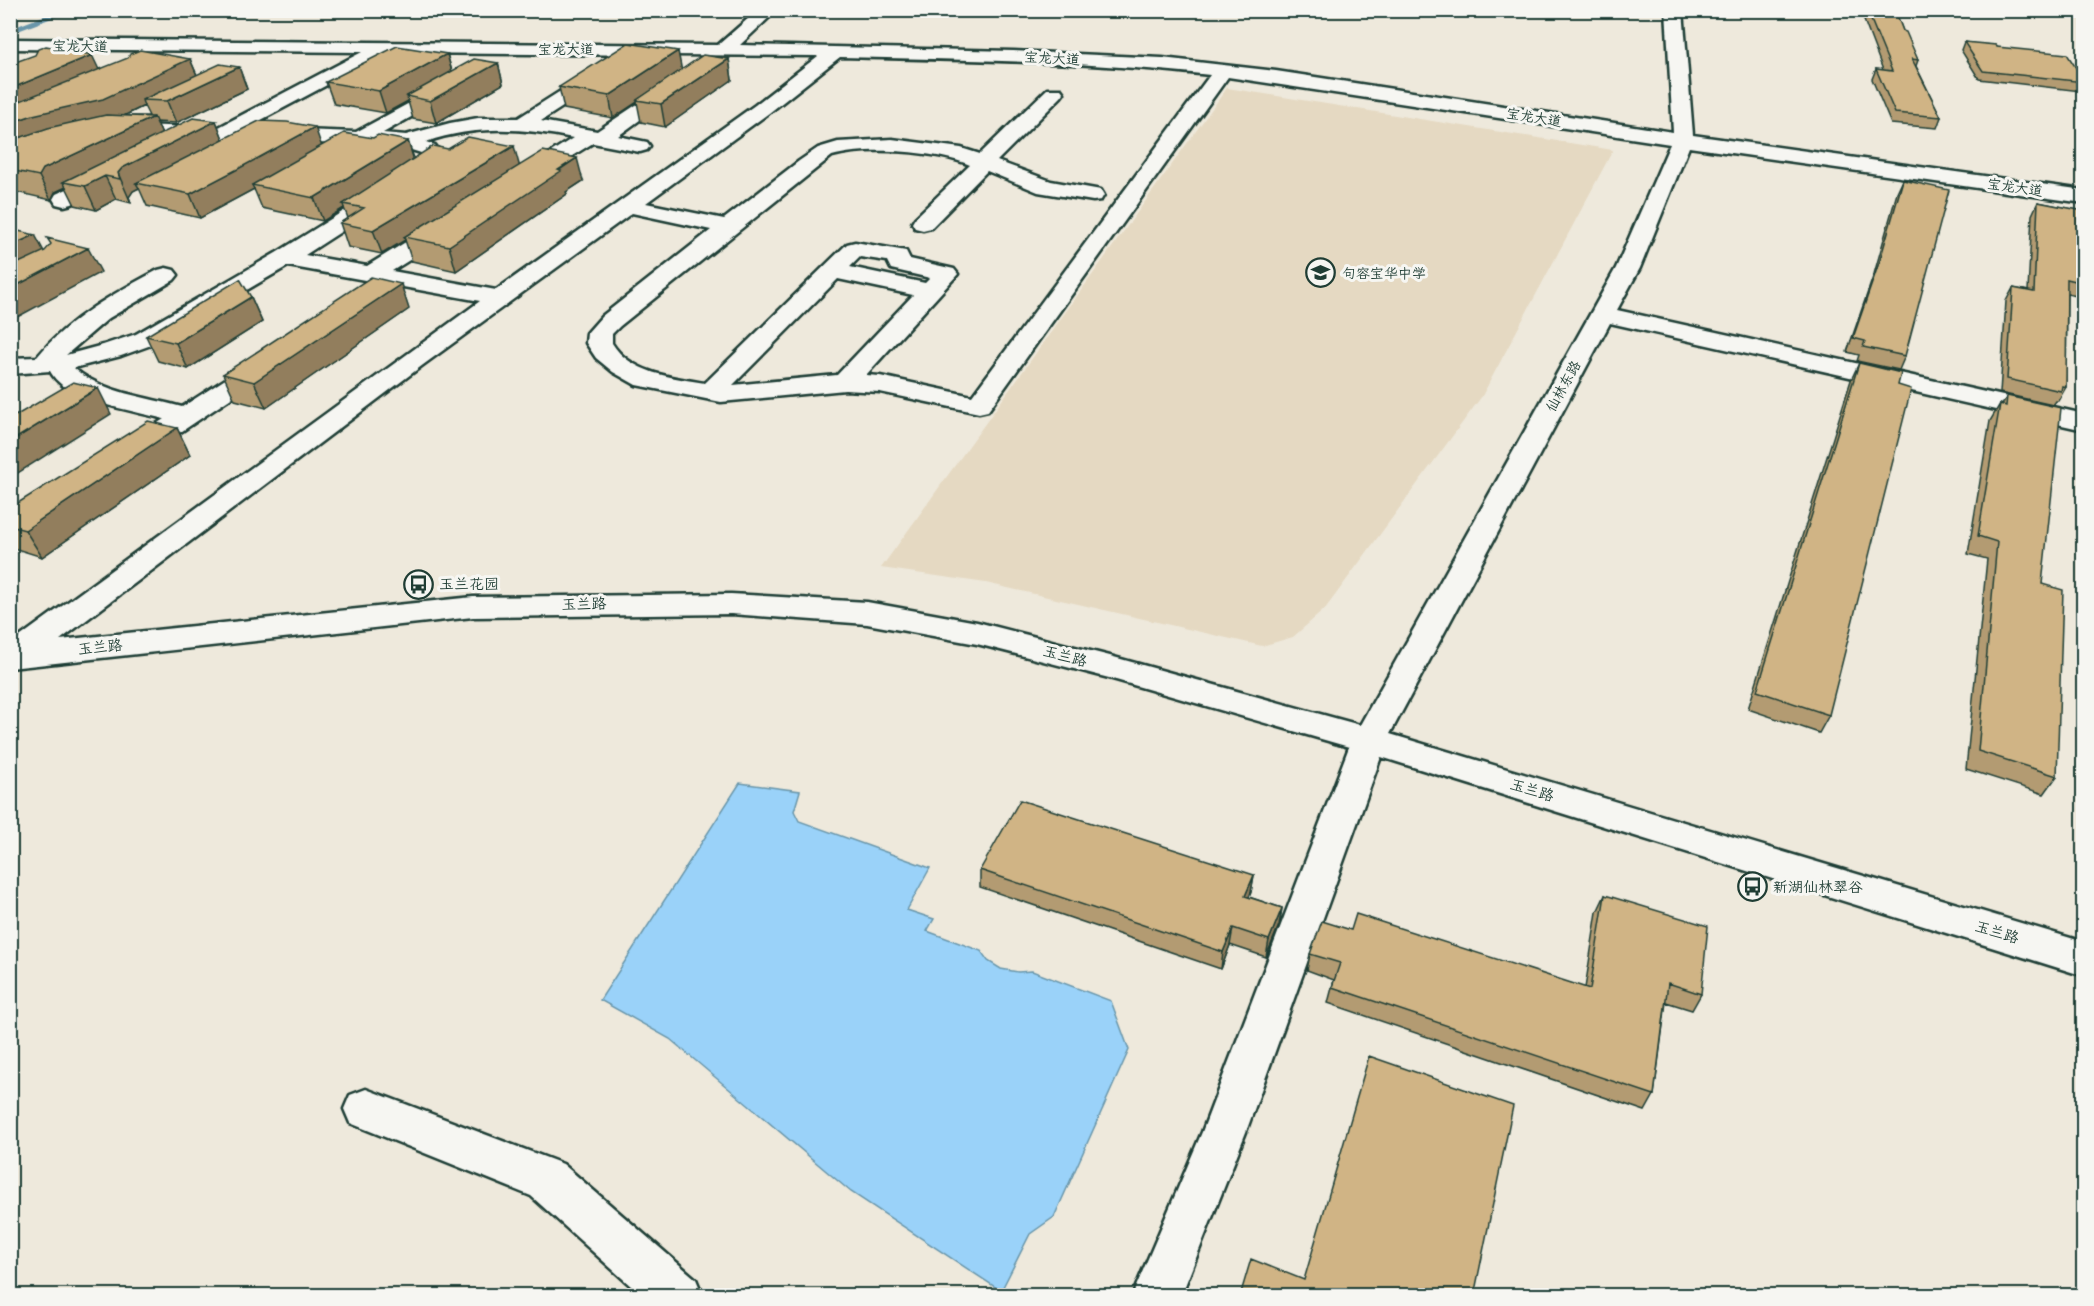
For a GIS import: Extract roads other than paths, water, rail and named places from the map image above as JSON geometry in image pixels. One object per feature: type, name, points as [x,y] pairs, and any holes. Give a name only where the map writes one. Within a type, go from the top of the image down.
[{"type":"street","points":[[723,50],[769,10]]},
{"type":"street","name":"仙林东路","points":[[1156,1296],[1224,1132],[1369,740],[1628,268],[1683,138],[1674,10]]},
{"type":"street","name":"宝龙大道","points":[[10,44],[836,51],[1012,56],[1162,64],[2084,197]]},
{"type":"street","points":[[223,132],[384,48]]},
{"type":"street","points":[[14,657],[254,478],[762,109],[836,51]]},
{"type":"street","points":[[522,124],[607,70]]},
{"type":"street","points":[[1093,195],[1046,187],[985,161],[961,154],[892,145],[845,146],[825,152],[806,165],[728,227],[611,321],[600,333],[599,343],[605,353],[622,367],[645,379],[711,392],[750,393],[845,382],[880,384],[979,405],[1223,71]]},
{"type":"street","points":[[510,187],[693,76]]},
{"type":"street","points":[[148,114],[107,130],[264,134],[368,147],[467,77]]},
{"type":"street","points":[[923,223],[1054,93]]},
{"type":"street","points":[[333,154],[404,141],[468,125],[522,124],[640,146]]},
{"type":"street","points":[[157,152],[199,132]]},
{"type":"street","points":[[224,155],[264,134]]},
{"type":"street","points":[[10,366],[54,363],[112,351],[145,339],[284,258],[428,168],[435,158],[428,149],[404,141]]},
{"type":"street","points":[[64,199],[126,168]]},
{"type":"street","points":[[629,206],[728,227]]},
{"type":"street","points":[[378,283],[460,218]]},
{"type":"street","points":[[711,392],[855,249],[898,256],[899,264],[907,267],[946,274],[845,382]]},
{"type":"street","points":[[284,258],[378,283],[502,298]]},
{"type":"street","points":[[54,363],[74,330],[90,318],[166,275]]},
{"type":"street","points":[[1603,314],[2084,422]]},
{"type":"street","points":[[108,468],[286,351]]},
{"type":"street","points":[[54,363],[69,379],[91,391],[186,416]]},
{"type":"street","points":[[61,409],[91,391]]},
{"type":"street","name":"玉兰路","points":[[14,657],[473,607],[731,604],[867,613],[978,633],[1110,667],[1369,740],[2084,959]]},
{"type":"street","points":[[366,1109],[547,1180],[679,1296]]},
{"type":"water","points":[[740,783],[800,791],[794,811],[799,821],[930,868],[907,910],[934,919],[927,931],[981,951],[988,961],[1001,969],[1018,972],[1032,971],[1111,1001],[1129,1050],[1054,1217],[1030,1234],[1001,1291],[851,1192],[670,1039],[600,1000]]},
{"type":"waterway","points":[[19,28],[66,10]]},
{"type":"place","name":"句容宝华中学","points":[[1321,273]]},
{"type":"place","name":"玉兰花园","points":[[418,584]]},
{"type":"place","name":"新湖仙林翠谷","points":[[1752,887]]}]
